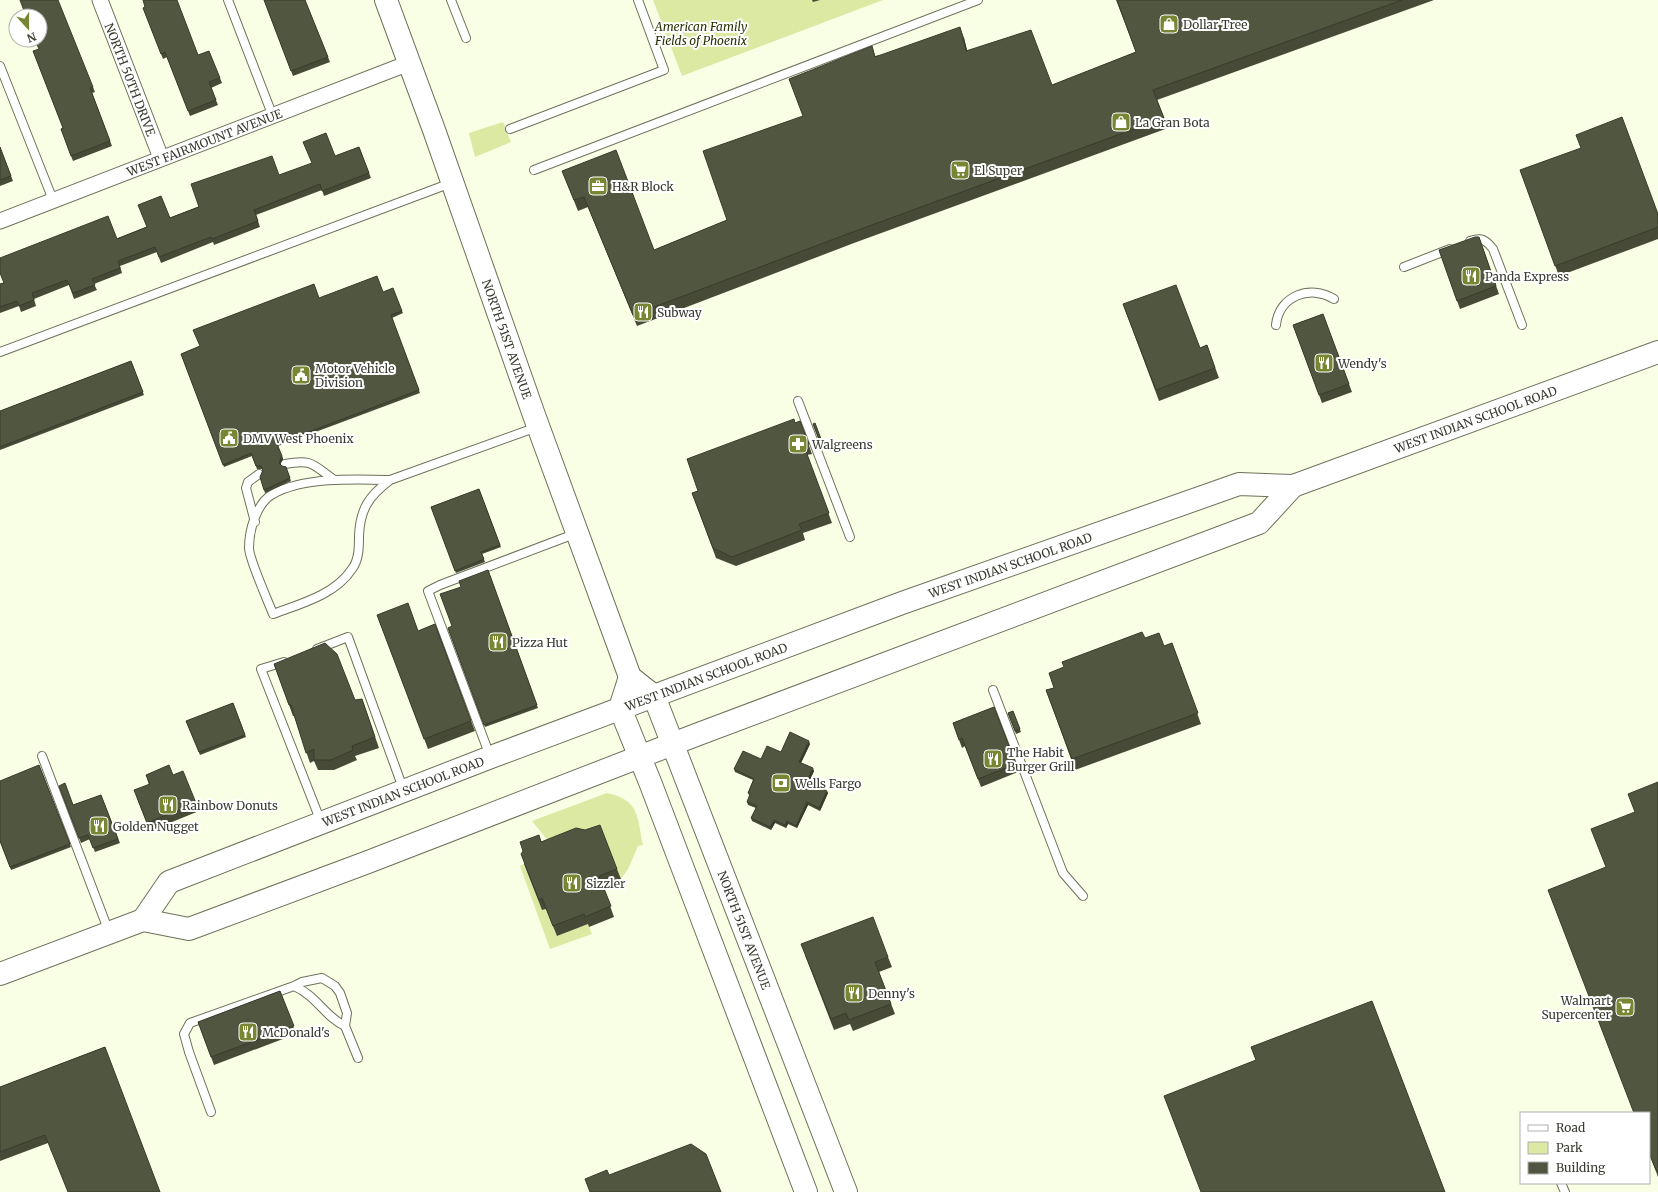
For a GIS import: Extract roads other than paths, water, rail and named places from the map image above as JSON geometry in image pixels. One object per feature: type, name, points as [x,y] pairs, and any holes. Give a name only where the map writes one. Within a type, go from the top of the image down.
[{"type":"main road","name":"NORTH 51ST AVENUE","points":[[386,0],[538,426],[630,677]]},
{"type":"main road","name":"WEST INDIAN SCHOOL ROAD","points":[[1293,486],[1259,523],[673,744],[368,862],[189,928],[143,920],[169,882],[620,708],[902,603],[1239,484],[1293,486],[1658,352]]},
{"type":"main road","points":[[654,696],[630,677],[620,708],[806,1192]]},
{"type":"main road","name":"NORTH 51ST AVENUE","points":[[654,696],[846,1192]]},
{"type":"main road","points":[[0,974],[143,920]]},
{"type":"street","name":"NORTH 50TH DRIVE","points":[[100,0],[161,158]]},
{"type":"street","name":"WEST FAIRMOUNT AVENUE","points":[[0,220],[272,114],[409,63]]},
{"type":"lane","points":[[228,0],[272,114]]},
{"type":"lane","points":[[451,0],[466,38]]},
{"type":"lane","points":[[510,129],[664,70],[638,0]]},
{"type":"lane","points":[[534,170],[978,0]]},
{"type":"lane","points":[[0,66],[53,200]]},
{"type":"lane","points":[[0,352],[451,182]]},
{"type":"lane","points":[[1404,267],[1468,242],[1478,239],[1486,240],[1493,249],[1522,325]]},
{"type":"lane","points":[[1276,325],[1277,315],[1288,299],[1302,293],[1316,292],[1327,294],[1334,299]]},
{"type":"lane","points":[[798,401],[850,537]]},
{"type":"lane","points":[[390,480],[332,479],[299,485],[272,494],[259,508],[254,522],[249,550],[273,614],[314,599],[333,588],[353,569],[359,551],[360,527],[365,508],[374,492],[390,480],[538,426]]},
{"type":"lane","points":[[285,464],[303,461],[312,463],[332,479]]},
{"type":"lane","points":[[254,522],[246,488],[248,482],[259,474]]},
{"type":"lane","points":[[491,757],[428,593],[429,590],[577,533]]},
{"type":"lane","points":[[312,651],[348,637],[404,791]]},
{"type":"lane","points":[[290,660],[261,669],[322,823]]},
{"type":"lane","points":[[992,690],[1063,873],[1083,896]]},
{"type":"lane","points":[[42,756],[110,933]]},
{"type":"lane","points":[[211,1112],[184,1034],[190,1023],[211,1014],[302,982],[322,978],[335,986],[347,1013],[345,1026],[358,1058]]},
{"type":"lane","points":[[294,986],[306,991],[326,1010],[335,1022],[345,1026]]},
{"type":"place","name":"Dollar Tree","points":[[1169,24]]},
{"type":"place","name":"La Gran Bota","points":[[1121,122]]},
{"type":"place","name":"El Super","points":[[960,170]]},
{"type":"place","name":"H&R Block","points":[[598,186]]},
{"type":"place","name":"Panda Express","points":[[1471,276]]},
{"type":"place","name":"Subway","points":[[643,312]]},
{"type":"place","name":"Wendy's","points":[[1324,363]]},
{"type":"place","name":"Motor Vehicle Division","points":[[301,375]]},
{"type":"place","name":"DMV West Phoenix","points":[[229,438]]},
{"type":"place","name":"Walgreens","points":[[798,444]]},
{"type":"place","name":"Pizza Hut","points":[[498,642]]},
{"type":"place","name":"The Habit Burger Grill","points":[[993,759]]},
{"type":"place","name":"Wells Fargo","points":[[781,783]]},
{"type":"place","name":"Rainbow Donuts","points":[[168,805]]},
{"type":"place","name":"Golden Nugget","points":[[99,826]]},
{"type":"place","name":"Sizzler","points":[[572,883]]},
{"type":"place","name":"Denny's","points":[[854,993]]},
{"type":"place","name":"Walmart Supercenter","points":[[1625,1007]]},
{"type":"place","name":"McDonald's","points":[[248,1032]]},
{"type":"park label","name":"American Family Fields of Phoenix","points":[[701,33]]}]
